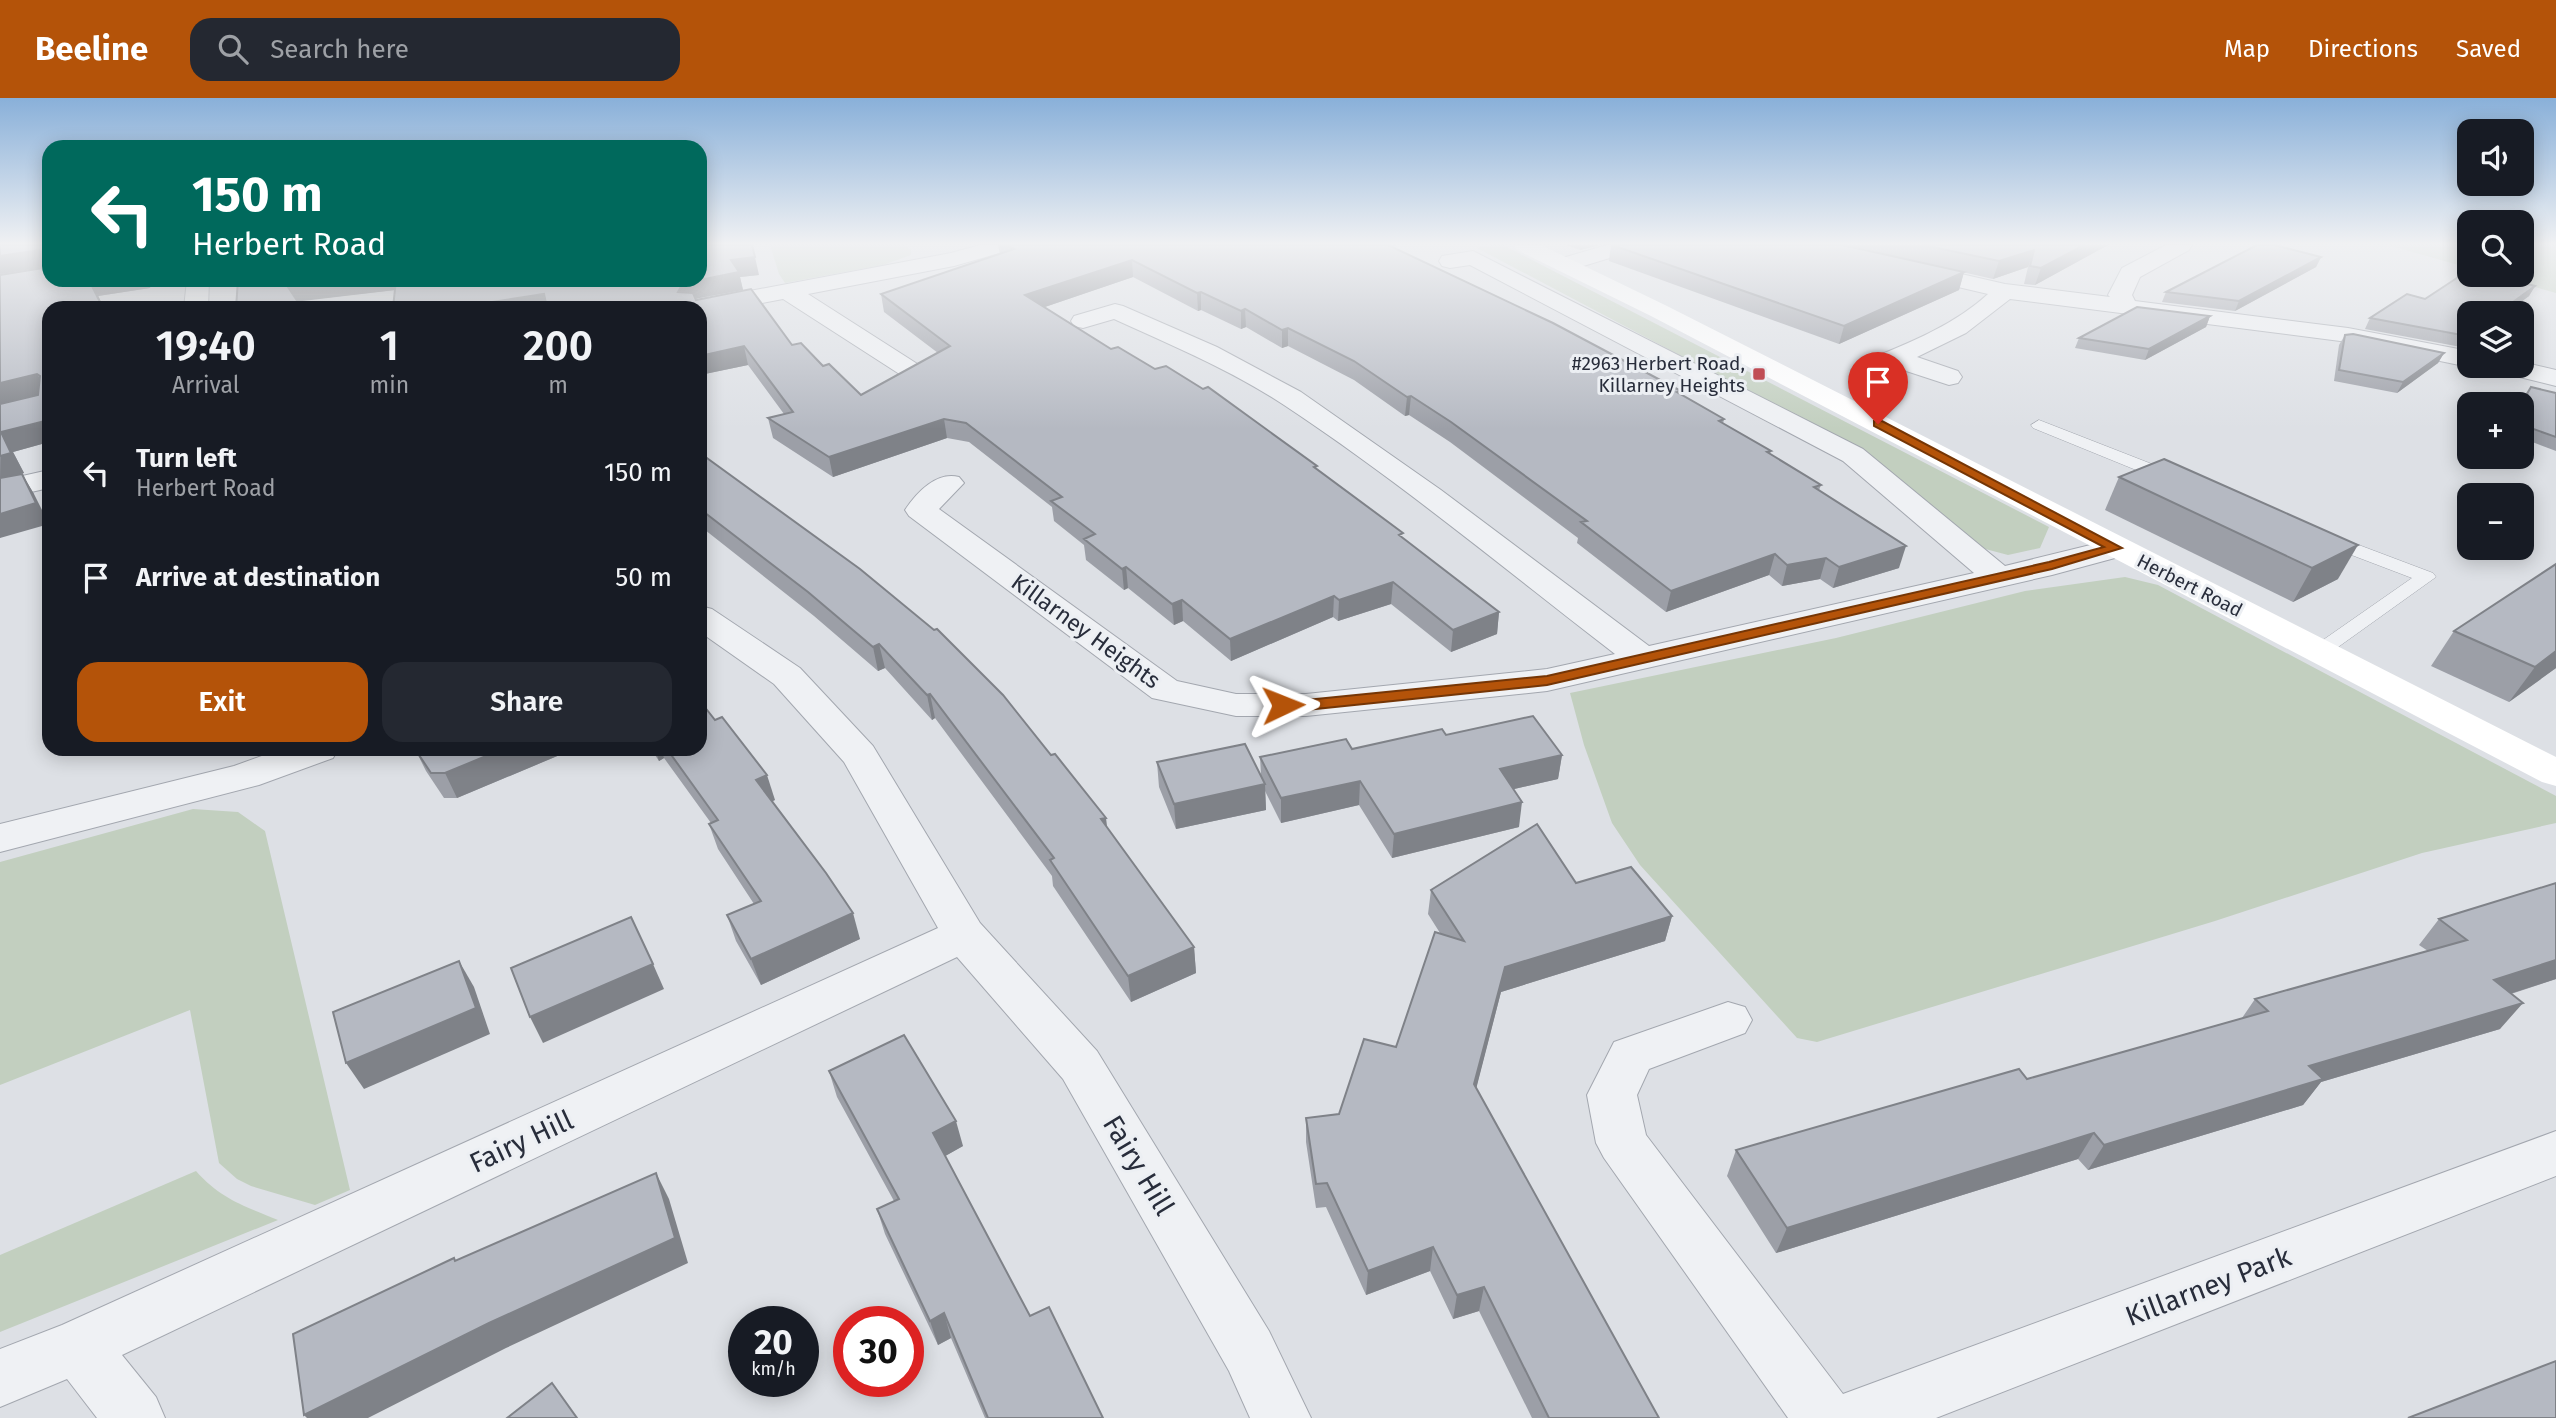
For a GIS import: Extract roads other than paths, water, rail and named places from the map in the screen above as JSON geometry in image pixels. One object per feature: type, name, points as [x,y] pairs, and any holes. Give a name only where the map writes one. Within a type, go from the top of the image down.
[{"type":"street","points":[[811,307],[909,370]]},
{"type":"street","points":[[1567,307],[1853,455],[1999,577]]},
{"type":"street","name":"Herbert Road","points":[[1649,307],[2556,773]]},
{"type":"street","points":[[1864,370],[1953,330],[1989,307]]},
{"type":"street","points":[[2138,307],[2348,335],[2457,357]]},
{"type":"street","points":[[1083,321],[1115,311],[1208,352],[1292,398],[1430,496],[1642,658]]},
{"type":"street","points":[[2544,375],[2550,352]]},
{"type":"street","points":[[1894,358],[1949,377]]},
{"type":"street","points":[[0,490],[42,480]]},
{"type":"street","name":"Killarney Heights","points":[[949,483],[920,510],[1165,690],[1236,705],[1306,705],[1547,680],[2115,548]]},
{"type":"street","name":"Fairy Hill","points":[[707,621],[787,676],[859,755],[964,936],[1080,1065],[1249,1351],[1281,1418]]},
{"type":"street","points":[[0,838],[245,776],[300,756]]},
{"type":"street","name":"Fairy Hill","points":[[0,1378],[78,1348],[964,936]]},
{"type":"street","points":[[1728,1020],[1631,1056],[1612,1095],[1622,1143],[1824,1418]]},
{"type":"street","name":"Killarney Park","points":[[1860,1418],[2556,1153]]},
{"type":"street","points":[[78,1348],[135,1418]]},
{"type":"lane","points":[[2039,425],[2194,486]]},
{"type":"lane","points":[[2310,532],[2426,578],[2320,651]]},
{"type":"place","name":"#2963 Herbert Road, Killarney Heights","points":[[1759,374]]}]
